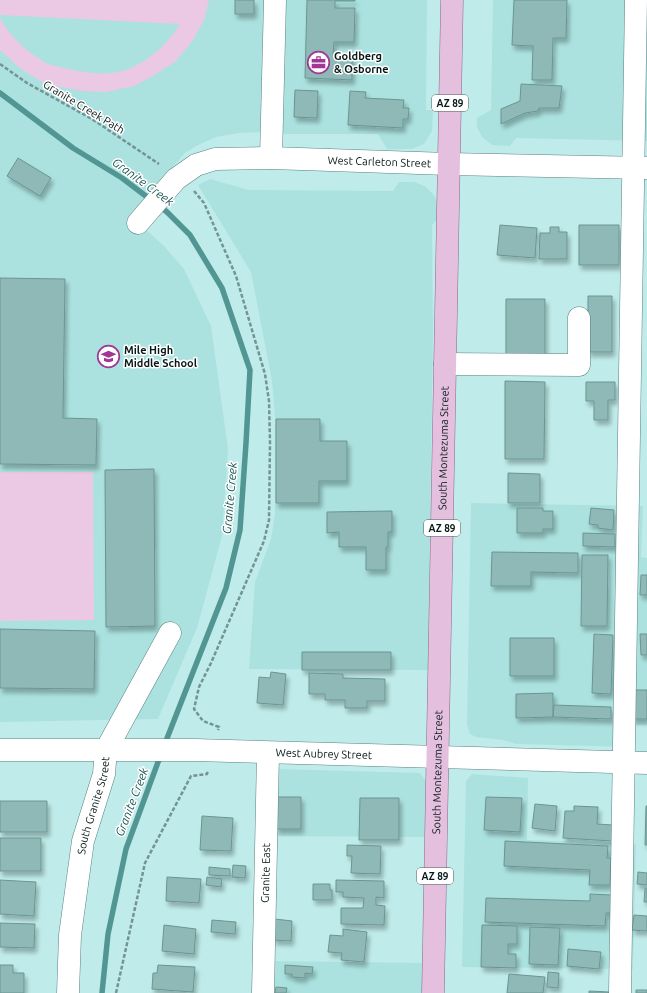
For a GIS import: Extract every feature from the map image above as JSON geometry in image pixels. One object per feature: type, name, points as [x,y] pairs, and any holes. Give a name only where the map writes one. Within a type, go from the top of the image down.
[{"type":"main road","name":"South Montezuma Street","points":[[433,993],[452,0]]},
{"type":"street","points":[[271,158],[275,0]]},
{"type":"street","points":[[620,993],[624,763],[640,168],[636,0]]},
{"type":"street","name":"West Carleton Street","points":[[138,223],[184,184],[196,165],[215,159],[271,158],[448,164],[640,168]]},
{"type":"street","points":[[445,364],[579,365],[579,318]]},
{"type":"street","name":"South Granite Street","points":[[68,993],[70,935],[83,841],[104,774],[106,750],[170,633]]},
{"type":"street","name":"West Aubrey Street","points":[[0,750],[143,750],[202,758],[268,753],[647,763]]},
{"type":"street","name":"Granite East","points":[[263,993],[268,753]]},
{"type":"path","name":"Granite Creek Path","points":[[0,64],[27,83],[92,119],[159,164]]},
{"type":"path","points":[[184,184],[204,203],[236,276],[265,374],[269,401],[268,520],[264,541],[211,663],[199,687],[194,709],[203,721],[219,727],[216,734]]},
{"type":"path","points":[[116,993],[145,863],[191,776],[207,774],[202,758]]},
{"type":"shaded area","name":"Mile High Middle School","points":[[0,0],[427,0],[426,110],[433,110],[432,131],[424,144],[412,149],[387,149],[378,134],[263,134],[263,132],[239,133],[216,137],[185,153],[130,215],[164,246],[184,269],[211,326],[228,449],[222,536],[197,628],[158,719],[0,722]]},
{"type":"shaded area","points":[[0,0],[209,0],[204,20],[193,40],[176,61],[134,86],[106,92],[83,91],[42,82],[21,69],[0,50],[0,18],[9,32],[20,44],[46,63],[88,73],[115,72],[133,67],[160,49],[180,24],[0,15]]},
{"type":"shaded area","points":[[493,0],[647,0],[647,141],[516,138],[510,146],[492,145],[482,137],[477,127],[477,118],[491,110]]},
{"type":"shaded area","points":[[210,179],[249,190],[393,191],[399,182],[414,182],[425,186],[434,195],[439,207],[439,217],[432,225],[433,333],[428,670],[249,669],[255,582],[271,539],[275,515],[275,415],[272,381],[251,272],[198,185]]},
{"type":"shaded area","points":[[0,472],[93,472],[94,620],[0,621]]},
{"type":"shaded area","points":[[471,503],[643,506],[641,557],[647,558],[647,725],[632,725],[632,747],[516,744],[503,740],[476,737],[470,734],[467,725]]},
{"type":"shaded area","points":[[276,769],[420,773],[426,781],[425,837],[274,836]]},
{"type":"shaded area","points":[[472,774],[528,778],[527,840],[636,844],[633,969],[462,967],[466,781]]},
{"type":"shaded area","points":[[270,961],[423,963],[423,993],[270,993]]},
{"type":"building","points":[[235,0],[254,0],[254,14],[235,14]]},
{"type":"building","points":[[307,0],[355,0],[335,1],[335,8],[355,8],[354,42],[334,42],[333,55],[352,55],[352,80],[305,78]]},
{"type":"building","points":[[514,0],[567,0],[566,38],[553,38],[552,80],[532,80],[533,46],[512,45]]},
{"type":"building","points":[[521,84],[562,86],[559,108],[539,108],[538,111],[525,113],[501,124],[501,109],[520,101]]},
{"type":"building","points":[[295,90],[318,91],[317,118],[294,117]]},
{"type":"building","points":[[350,91],[366,92],[365,98],[404,100],[403,108],[409,108],[408,119],[403,119],[403,128],[348,125]]},
{"type":"building","points":[[18,158],[51,178],[40,196],[7,176]]},
{"type":"building","points":[[500,225],[537,228],[535,258],[497,255]]},
{"type":"building","points":[[579,225],[619,225],[619,265],[579,265]]},
{"type":"building","points":[[550,227],[559,227],[559,232],[567,232],[567,259],[539,259],[540,233],[550,233]]},
{"type":"building","points":[[0,278],[65,279],[63,418],[97,419],[96,465],[0,464]]},
{"type":"building","points":[[588,296],[612,296],[612,352],[588,352]]},
{"type":"building","points":[[506,299],[545,299],[545,357],[506,357]]},
{"type":"building","points":[[505,381],[545,382],[544,459],[505,459]]},
{"type":"building","points":[[586,382],[615,382],[615,400],[608,400],[608,420],[594,420],[594,401],[586,401]]},
{"type":"building","points":[[276,419],[320,419],[320,441],[347,441],[347,481],[319,481],[319,503],[276,503]]},
{"type":"building","points":[[154,469],[155,626],[106,627],[105,470]]},
{"type":"building","points":[[508,473],[540,474],[540,503],[508,503]]},
{"type":"building","points":[[517,508],[543,508],[543,511],[553,511],[553,529],[543,529],[543,533],[517,533]]},
{"type":"building","points":[[591,508],[614,510],[613,530],[598,528],[598,525],[589,524]]},
{"type":"building","points":[[392,511],[392,532],[388,532],[388,547],[386,547],[386,570],[366,570],[366,547],[339,547],[339,532],[327,533],[327,512]]},
{"type":"building","points":[[583,533],[615,534],[615,547],[583,546]]},
{"type":"building","points":[[492,552],[578,553],[578,573],[531,572],[531,586],[491,586]]},
{"type":"building","points":[[582,555],[608,555],[607,626],[581,626]]},
{"type":"building","points":[[641,575],[647,575],[647,595],[640,595]]},
{"type":"building","points":[[0,629],[95,631],[94,689],[0,688]]},
{"type":"building","points":[[594,634],[613,635],[611,694],[592,693]]},
{"type":"building","points":[[640,634],[647,634],[647,655],[641,655]]},
{"type":"building","points":[[510,638],[554,638],[554,676],[510,676]]},
{"type":"building","points":[[302,652],[391,652],[391,670],[302,670]]},
{"type":"building","points":[[271,672],[286,674],[283,705],[257,703],[259,677],[270,678]]},
{"type":"building","points":[[309,673],[343,674],[343,678],[385,679],[385,701],[367,701],[367,708],[345,708],[345,700],[325,700],[325,694],[309,694]]},
{"type":"building","points":[[633,690],[647,690],[647,719],[632,719]]},
{"type":"building","points":[[553,693],[553,717],[516,718],[516,694]]},
{"type":"building","points":[[554,705],[611,707],[611,719],[553,717]]},
{"type":"building","points":[[276,797],[301,797],[301,829],[276,829]]},
{"type":"building","points":[[486,797],[522,798],[520,832],[484,830]]},
{"type":"building","points":[[360,798],[399,798],[399,840],[359,840]]},
{"type":"building","points":[[0,801],[47,801],[47,832],[0,832]]},
{"type":"building","points":[[535,804],[557,806],[555,831],[532,828]]},
{"type":"building","points":[[574,806],[598,807],[597,824],[613,825],[612,841],[563,838],[565,811],[574,811]]},
{"type":"building","points":[[646,806],[647,845],[645,845]]},
{"type":"building","points":[[202,816],[233,818],[231,851],[200,850]]},
{"type":"building","points":[[0,838],[41,838],[41,871],[0,871]]},
{"type":"building","points":[[505,841],[608,846],[607,858],[611,858],[610,885],[589,885],[590,870],[504,866]]},
{"type":"building","points":[[347,845],[381,846],[380,874],[351,873],[352,856],[347,856]]},
{"type":"building","points":[[233,865],[246,866],[245,878],[232,877]]},
{"type":"building","points":[[209,867],[230,869],[230,876],[209,875]]},
{"type":"building","points":[[638,872],[647,873],[647,885],[637,884]]},
{"type":"building","points":[[167,877],[201,879],[199,903],[166,901]]},
{"type":"building","points":[[207,877],[222,879],[221,887],[206,885]]},
{"type":"building","points":[[0,880],[36,882],[34,916],[0,914]]},
{"type":"building","points":[[336,880],[384,881],[384,898],[376,897],[376,905],[385,906],[384,925],[341,924],[341,908],[363,908],[364,898],[343,897],[343,892],[336,892]]},
{"type":"building","points":[[313,884],[330,884],[330,890],[332,890],[332,900],[313,900]]},
{"type":"building","points":[[645,888],[647,888],[647,902],[644,902]]},
{"type":"building","points":[[590,894],[611,895],[611,913],[606,913],[605,926],[485,922],[486,898],[590,901]]},
{"type":"building","points":[[634,915],[647,916],[647,931],[632,930]]},
{"type":"building","points":[[275,919],[292,921],[291,941],[273,940]]},
{"type":"building","points":[[212,920],[236,922],[235,934],[211,932]]},
{"type":"building","points":[[0,923],[35,924],[34,948],[0,947]]},
{"type":"building","points":[[164,925],[196,929],[194,954],[162,951]]},
{"type":"building","points":[[482,925],[517,926],[517,944],[508,944],[508,954],[516,954],[516,968],[481,967]]},
{"type":"building","points":[[530,927],[560,928],[558,965],[529,964]]},
{"type":"building","points":[[343,929],[367,932],[364,962],[341,960],[342,953],[328,952],[330,935],[343,936]]},
{"type":"building","points":[[568,949],[601,952],[599,969],[567,966]]},
{"type":"building","points":[[0,965],[13,965],[13,973],[24,973],[24,993],[0,993]]},
{"type":"building","points":[[158,965],[195,967],[193,992],[152,989],[153,973],[157,973]]},
{"type":"building","points":[[285,965],[313,967],[312,974],[305,973],[305,978],[292,977],[292,974],[285,974]]},
{"type":"building","points":[[548,972],[559,973],[558,988],[547,987]]},
{"type":"building","points":[[509,974],[545,977],[543,993],[507,993]]},
{"type":"building","points":[[276,987],[287,988],[286,993],[275,993]]},
{"type":"building","points":[[636,990],[647,990],[647,993],[636,993]]},
{"type":"building","points":[[589,991],[609,992],[609,993],[589,993]]},
{"type":"waterway","name":"Granite Creek","points":[[0,93],[73,148],[122,178],[151,200]]},
{"type":"waterway","name":"Granite Creek","points":[[158,205],[190,235],[222,288],[250,370],[240,530],[226,588],[164,746]]},
{"type":"waterway","name":"Granite Creek","points":[[102,993],[108,934],[126,849],[161,754]]},
{"type":"place","name":"Goldberg & Osborne","points":[[318,62]]},
{"type":"place","name":"Mile High Middle School","points":[[108,356]]}]
